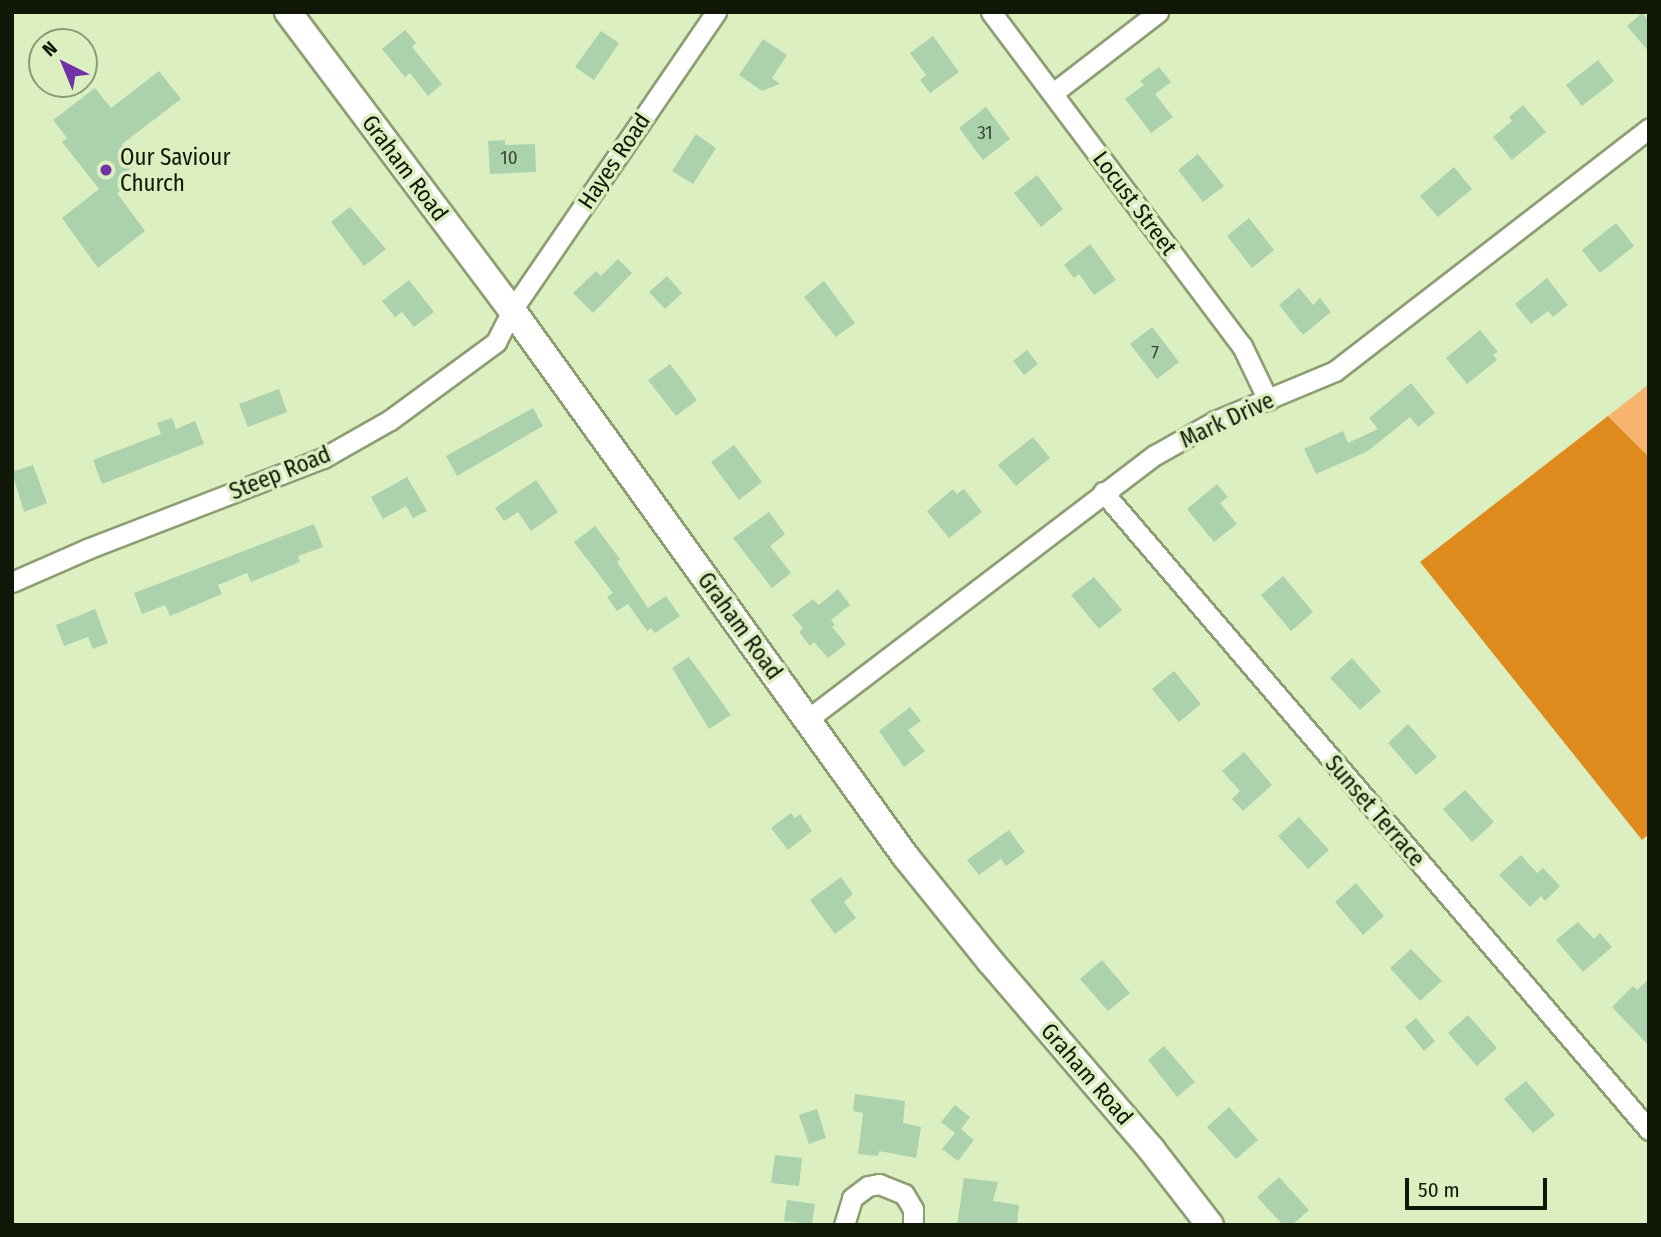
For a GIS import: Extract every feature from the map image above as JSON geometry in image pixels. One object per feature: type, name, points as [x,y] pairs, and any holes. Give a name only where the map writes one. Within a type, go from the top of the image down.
[{"type":"street","name":"Graham Road","points":[[288,12],[512,310],[906,857],[990,961],[1151,1149],[1210,1225]]},
{"type":"street","name":"Hayes Road","points":[[512,310],[716,12]]},
{"type":"street","name":"Locust Street","points":[[991,12],[1242,346],[1268,400]]},
{"type":"street","points":[[1053,93],[1158,12]]},
{"type":"street","name":"Mark Drive","points":[[808,719],[1155,455],[1203,428],[1335,371],[1649,128]]},
{"type":"street","name":"Steep Road","points":[[12,582],[87,549],[323,458],[390,420],[496,342],[512,310]]},
{"type":"street","name":"Sunset Terrace","points":[[1103,492],[1649,1130]]},
{"type":"street","points":[[844,1225],[852,1198],[868,1186],[879,1184],[888,1185],[904,1194],[913,1209],[913,1225]]},
{"type":"shaded area","points":[[1649,384],[1649,457],[1608,416]]},
{"type":"shaded area","points":[[1608,416],[1649,457],[1649,834],[1642,840],[1420,562]]},
{"type":"building","points":[[1642,13],[1649,21],[1649,52],[1627,26]]},
{"type":"building","points":[[405,30],[416,43],[412,47],[442,84],[428,96],[410,73],[405,77],[382,49]]},
{"type":"building","points":[[601,31],[619,43],[594,80],[575,67]]},
{"type":"building","points":[[933,36],[959,72],[930,93],[920,80],[926,75],[910,53]]},
{"type":"building","points":[[763,39],[787,55],[772,78],[780,84],[762,91],[739,75]]},
{"type":"building","points":[[1598,60],[1614,81],[1582,106],[1566,85]]},
{"type":"building","points":[[1159,67],[1171,82],[1155,94],[1173,117],[1151,133],[1125,99],[1144,85],[1140,81]]},
{"type":"building","name":"Our Saviour Church","points":[[159,71],[181,99],[122,144],[137,164],[121,176],[123,180],[117,185],[121,190],[117,193],[145,231],[98,268],[62,218],[99,189],[62,142],[67,138],[53,120],[82,98],[98,98],[98,92],[111,108]]},
{"type":"building","points":[[1523,105],[1546,132],[1512,160],[1493,137],[1512,121],[1509,117]]},
{"type":"building","points":[[986,107],[1010,139],[983,160],[959,128]]},
{"type":"building","points":[[696,134],[716,148],[693,184],[672,171]]},
{"type":"building","points":[[505,140],[505,145],[535,144],[536,172],[490,174],[488,141]]},
{"type":"building","points":[[1198,154],[1224,186],[1203,202],[1178,170]]},
{"type":"building","points":[[1454,167],[1472,189],[1438,217],[1420,196]]},
{"type":"building","points":[[1037,175],[1063,209],[1041,227],[1014,193]]},
{"type":"building","points":[[350,207],[386,249],[364,266],[331,222]]},
{"type":"building","points":[[1249,218],[1274,250],[1252,268],[1227,236]]},
{"type":"building","points":[[1616,223],[1634,246],[1600,273],[1582,250]]},
{"type":"building","points":[[1090,244],[1116,280],[1094,295],[1079,274],[1074,278],[1064,265]]},
{"type":"building","points":[[618,259],[632,273],[593,313],[573,293],[596,271],[601,276]]},
{"type":"building","points":[[667,276],[682,293],[665,309],[649,292]]},
{"type":"building","points":[[1547,278],[1568,305],[1553,317],[1548,311],[1531,324],[1515,304]]},
{"type":"building","points":[[409,280],[434,312],[414,327],[402,312],[395,317],[382,301]]},
{"type":"building","points":[[824,281],[855,323],[836,337],[804,297]]},
{"type":"building","points":[[1299,288],[1313,305],[1320,298],[1331,312],[1303,335],[1279,305]]},
{"type":"building","points":[[1152,327],[1179,362],[1157,379],[1130,344]]},
{"type":"building","points":[[1480,330],[1498,352],[1493,355],[1497,360],[1467,384],[1446,358]]},
{"type":"building","points":[[1027,350],[1038,364],[1024,375],[1013,361]]},
{"type":"building","points":[[670,364],[697,400],[676,416],[648,380]]},
{"type":"building","points":[[1411,383],[1435,413],[1418,427],[1410,417],[1368,451],[1316,474],[1304,449],[1343,431],[1348,443],[1378,429],[1369,418]]},
{"type":"building","points":[[279,389],[287,412],[248,427],[239,404]]},
{"type":"building","points":[[533,408],[543,426],[457,476],[446,456]]},
{"type":"building","points":[[172,418],[176,429],[195,421],[204,444],[102,484],[93,460],[161,434],[157,423]]},
{"type":"building","points":[[1033,437],[1050,458],[1016,486],[998,465]]},
{"type":"building","points":[[734,445],[762,482],[739,500],[711,462]]},
{"type":"building","points":[[33,465],[47,503],[24,512],[12,472]]},
{"type":"building","points":[[407,477],[427,511],[413,518],[406,506],[383,519],[371,497]]},
{"type":"building","points":[[536,480],[558,512],[531,531],[518,512],[504,521],[495,508]]},
{"type":"building","points":[[1217,484],[1228,497],[1220,503],[1237,524],[1214,542],[1187,509]]},
{"type":"building","points":[[953,489],[957,494],[964,489],[982,512],[949,538],[927,511]]},
{"type":"building","points":[[769,512],[785,534],[770,546],[791,573],[772,588],[733,538]]},
{"type":"building","points":[[314,524],[323,547],[298,556],[300,562],[251,582],[247,573],[218,585],[222,594],[170,616],[165,605],[142,614],[134,593]]},
{"type":"building","points":[[595,526],[620,559],[617,562],[648,608],[666,596],[680,616],[655,633],[651,628],[647,631],[628,604],[617,611],[607,597],[613,593],[574,542]]},
{"type":"building","points":[[1283,576],[1313,612],[1291,631],[1261,595]]},
{"type":"building","points":[[1094,577],[1122,610],[1099,629],[1071,595]]},
{"type":"building","points":[[838,589],[850,605],[831,620],[835,625],[832,627],[846,644],[828,658],[814,642],[810,646],[799,632],[803,628],[792,615],[813,599],[819,605]]},
{"type":"building","points":[[95,609],[108,643],[93,649],[88,637],[64,646],[56,625]]},
{"type":"building","points":[[689,657],[731,715],[709,729],[672,668]]},
{"type":"building","points":[[1352,658],[1381,691],[1360,710],[1330,678]]},
{"type":"building","points":[[1174,671],[1201,704],[1179,722],[1152,689]]},
{"type":"building","points":[[910,707],[921,721],[908,730],[925,751],[904,767],[879,731]]},
{"type":"building","points":[[1408,724],[1437,757],[1416,775],[1388,743]]},
{"type":"building","points":[[1244,752],[1272,785],[1243,811],[1232,799],[1240,791],[1222,771]]},
{"type":"building","points":[[1465,790],[1494,822],[1472,842],[1443,809]]},
{"type":"building","points":[[791,813],[795,818],[800,814],[812,831],[788,850],[771,828]]},
{"type":"building","points":[[1299,817],[1329,850],[1308,869],[1278,836]]},
{"type":"building","points":[[1009,830],[1025,852],[1006,866],[1001,859],[979,875],[967,860]]},
{"type":"building","points":[[1521,855],[1537,873],[1543,868],[1560,886],[1545,901],[1541,896],[1530,907],[1499,875]]},
{"type":"building","points":[[841,877],[853,894],[844,902],[856,918],[835,934],[810,900]]},
{"type":"building","points":[[1356,883],[1384,916],[1363,935],[1335,902]]},
{"type":"building","points":[[1578,922],[1594,939],[1600,933],[1612,947],[1583,972],[1556,940]]},
{"type":"building","points":[[1411,949],[1442,981],[1420,1001],[1390,968]]},
{"type":"building","points":[[1102,960],[1130,993],[1108,1011],[1080,979]]},
{"type":"building","points":[[1649,979],[1649,1046],[1612,1007],[1633,986],[1637,990]]},
{"type":"building","points":[[1468,1015],[1497,1048],[1477,1066],[1448,1033]]},
{"type":"building","points":[[1416,1018],[1435,1041],[1424,1051],[1405,1027]]},
{"type":"building","points":[[1164,1046],[1195,1082],[1177,1097],[1148,1060]]},
{"type":"building","points":[[1526,1081],[1555,1115],[1533,1133],[1504,1099]]},
{"type":"building","points":[[855,1094],[905,1101],[903,1123],[921,1127],[916,1158],[879,1151],[878,1156],[858,1154],[863,1113],[853,1111]]},
{"type":"building","points":[[955,1105],[970,1117],[961,1129],[974,1140],[958,1161],[942,1149],[955,1133],[941,1122]]},
{"type":"building","points":[[1229,1107],[1258,1140],[1236,1159],[1207,1127]]},
{"type":"building","points":[[817,1109],[826,1138],[809,1144],[799,1115]]},
{"type":"building","points":[[775,1155],[802,1158],[799,1186],[771,1183]]},
{"type":"building","points":[[1279,1177],[1309,1210],[1292,1225],[1283,1225],[1257,1197]]},
{"type":"building","points":[[964,1178],[998,1182],[993,1201],[1019,1205],[1017,1225],[957,1225]]},
{"type":"building","points":[[787,1200],[815,1204],[812,1224],[784,1221]]},
{"type":"place","name":"Our Saviour Church","points":[[106,170]]}]
